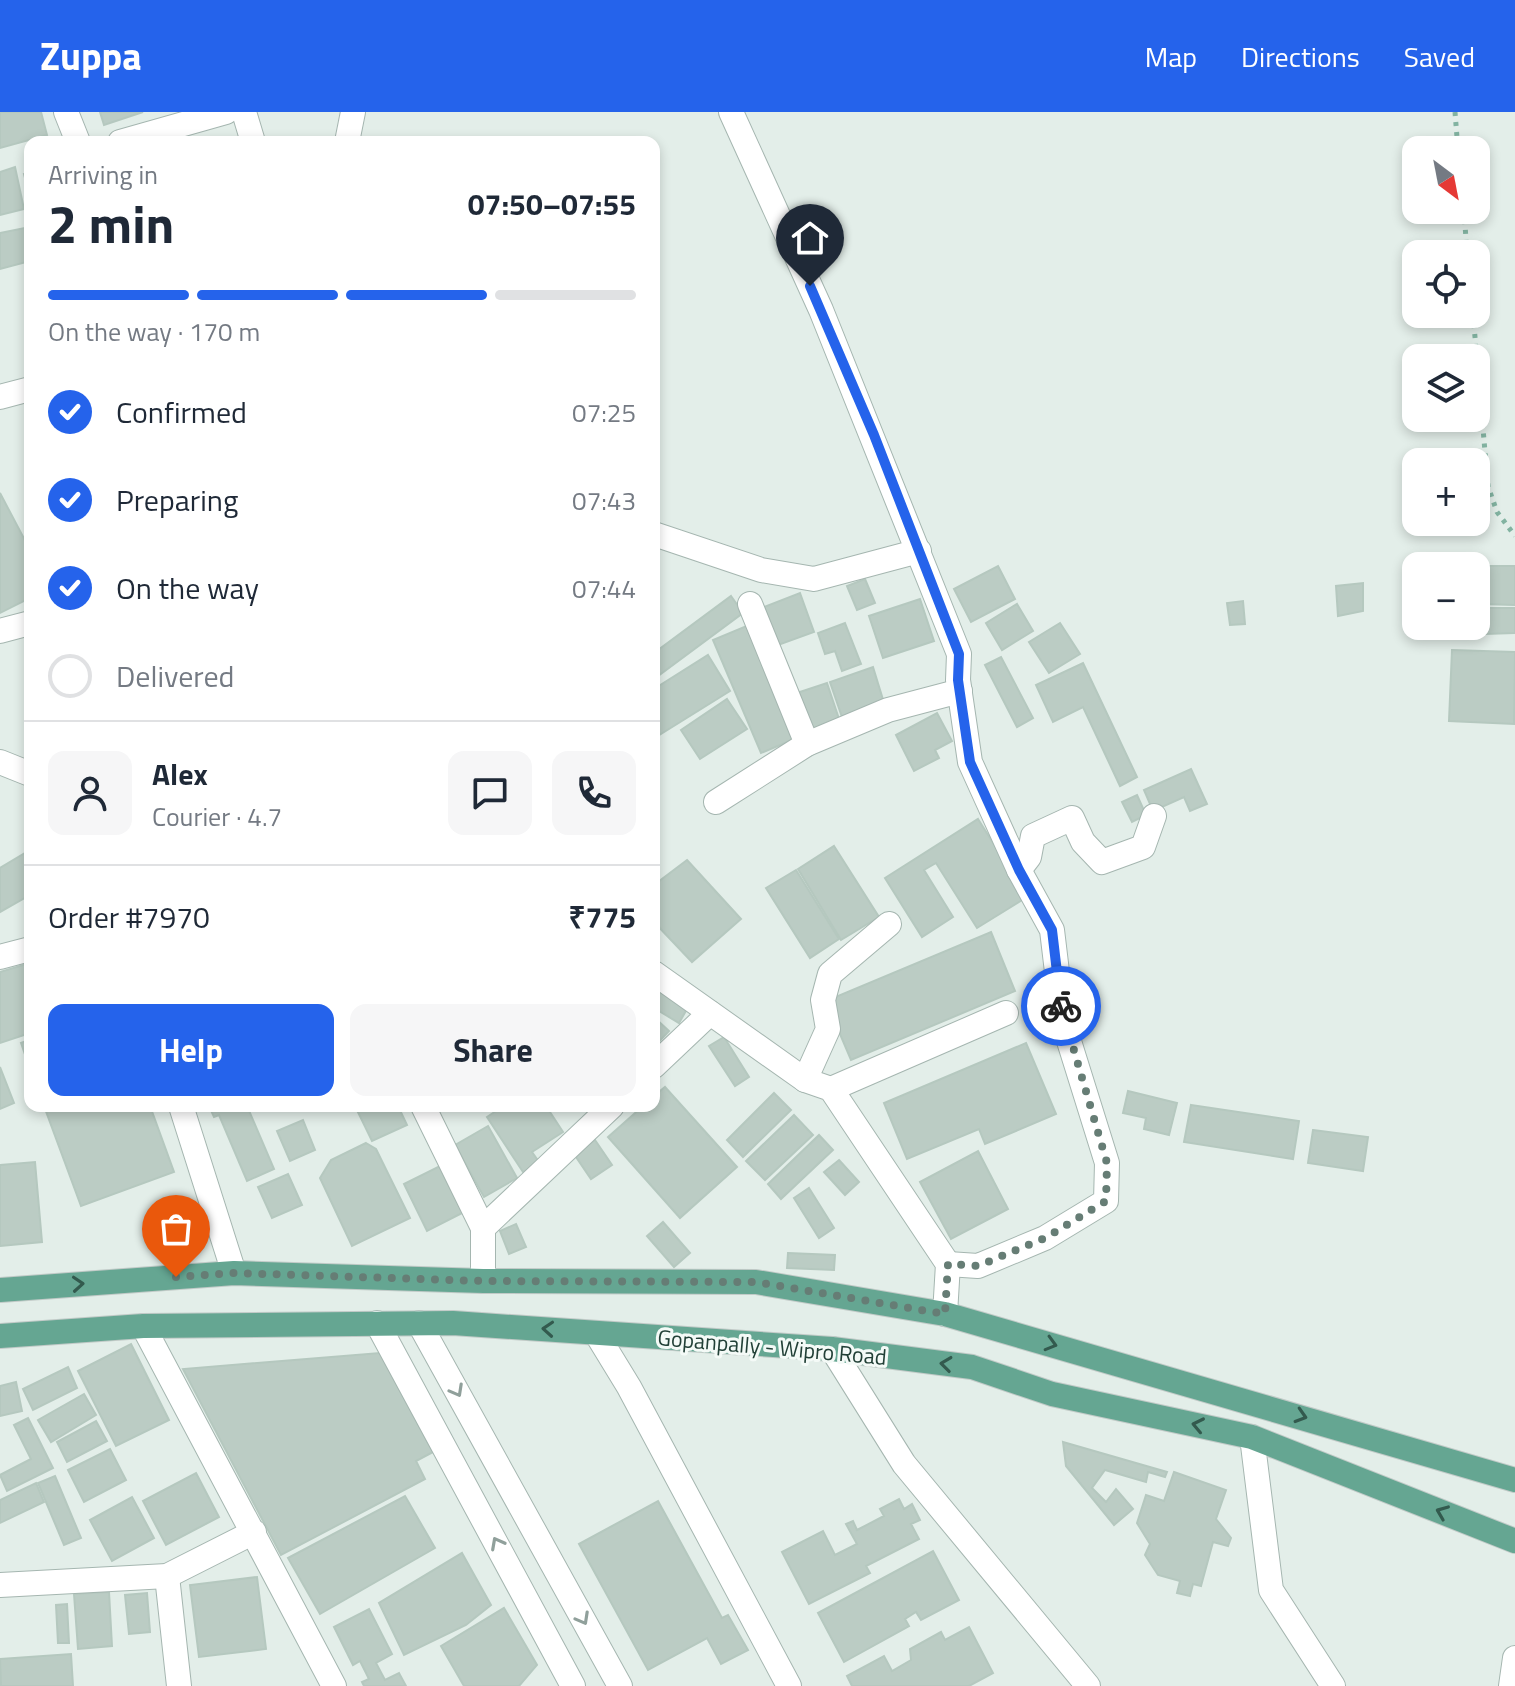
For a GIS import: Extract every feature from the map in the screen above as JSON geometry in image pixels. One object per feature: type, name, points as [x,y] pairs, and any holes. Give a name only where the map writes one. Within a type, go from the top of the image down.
[{"type":"main road","points":[[0,1290],[234,1273],[483,1281],[756,1282],[945,1314],[1515,1480]]},
{"type":"main road","name":"Gopanpally - Wipro Road","points":[[0,1336],[143,1326],[419,1323],[832,1349],[972,1367],[1052,1394],[1252,1437],[1515,1541]]},
{"type":"street","points":[[66,112],[76,136]]},
{"type":"street","points":[[141,136],[226,112]]},
{"type":"street","points":[[244,112],[251,136]]},
{"type":"street","points":[[348,136],[353,112]]},
{"type":"street","points":[[731,112],[821,310],[959,654],[960,691],[970,762],[1019,870],[1052,930],[1063,1022],[1107,1163],[1106,1201],[1045,1238],[978,1266],[948,1264]]},
{"type":"street","points":[[0,397],[24,391]]},
{"type":"street","points":[[660,536],[761,570],[814,579],[919,551]]},
{"type":"street","points":[[750,604],[807,744]]},
{"type":"street","points":[[0,631],[24,625]]},
{"type":"street","points":[[716,802],[807,744],[888,710],[960,691]]},
{"type":"street","points":[[0,762],[24,772]]},
{"type":"street","points":[[1019,870],[1029,857],[1033,836],[1072,818],[1083,842],[1102,862],[1143,847],[1154,816]]},
{"type":"street","points":[[805,1080],[828,1029],[823,1000],[830,974],[889,924]]},
{"type":"street","points":[[0,957],[24,951]]},
{"type":"street","points":[[660,977],[805,1080],[831,1089],[948,1264],[945,1314]]},
{"type":"street","points":[[660,1060],[710,1013]]},
{"type":"street","points":[[831,1089],[1006,1013]]},
{"type":"street","points":[[183,1112],[234,1273]]},
{"type":"street","points":[[426,1112],[483,1228],[483,1281]]},
{"type":"street","points":[[483,1228],[606,1112]]},
{"type":"street","points":[[377,1323],[573,1686]]},
{"type":"street","points":[[419,1323],[620,1686]]},
{"type":"street","points":[[143,1326],[334,1686]]},
{"type":"street","points":[[596,1333],[629,1387],[789,1686]]},
{"type":"street","points":[[832,1349],[904,1464],[1088,1686]]},
{"type":"street","points":[[1252,1437],[1271,1590],[1333,1686]]},
{"type":"street","points":[[0,1585],[167,1576],[254,1532]]},
{"type":"street","points":[[167,1576],[179,1686]]},
{"type":"street","points":[[584,1686],[601,1652]]},
{"type":"street","points":[[1511,1686],[1515,1658]]},
{"type":"path","points":[[1455,112],[1457,136]]},
{"type":"path","points":[[1474,328],[1488,486],[1497,512],[1515,536]]},
{"type":"building","points":[[0,112],[41,112],[47,135],[24,136],[24,141],[0,148]]},
{"type":"building","points":[[100,112],[143,112],[104,125]]},
{"type":"building","points":[[15,167],[24,209],[0,215],[0,172]]},
{"type":"building","points":[[24,228],[24,263],[0,269],[0,233]]},
{"type":"building","points":[[0,493],[24,539],[24,601],[0,613]]},
{"type":"building","points":[[998,566],[1015,599],[971,622],[954,589]]},
{"type":"building","points":[[1490,566],[1515,566],[1515,605],[1490,604]]},
{"type":"building","points":[[865,579],[875,603],[857,610],[847,586]]},
{"type":"building","points":[[1363,583],[1363,611],[1338,616],[1336,586]]},
{"type":"building","points":[[800,593],[814,632],[778,645],[764,607]]},
{"type":"building","points":[[731,596],[743,613],[660,675],[660,649]]},
{"type":"building","points":[[920,599],[934,641],[883,658],[869,616]]},
{"type":"building","points":[[1243,601],[1245,624],[1230,625],[1227,603]]},
{"type":"building","points":[[1017,604],[1033,631],[1002,650],[986,623]]},
{"type":"building","points":[[1490,608],[1515,608],[1515,633],[1490,634]]},
{"type":"building","points":[[845,623],[861,664],[842,671],[835,651],[825,654],[818,633]]},
{"type":"building","points":[[1060,623],[1080,654],[1049,673],[1029,642]]},
{"type":"building","points":[[749,625],[797,738],[761,753],[713,640]]},
{"type":"building","points":[[1452,650],[1515,652],[1514,724],[1449,721]]},
{"type":"building","points":[[708,655],[730,691],[660,735],[660,685]]},
{"type":"building","points":[[1001,657],[1033,718],[1017,727],[985,665]]},
{"type":"building","points":[[1083,663],[1137,777],[1120,786],[1083,707],[1053,722],[1036,685]]},
{"type":"building","points":[[873,667],[885,706],[843,720],[830,682]]},
{"type":"building","points":[[827,683],[840,722],[805,735],[791,695]]},
{"type":"building","points":[[727,699],[747,729],[700,759],[681,730]]},
{"type":"building","points":[[937,713],[952,741],[935,750],[939,758],[914,771],[896,735]]},
{"type":"building","points":[[1191,769],[1207,804],[1190,811],[1184,797],[1153,811],[1144,790]]},
{"type":"building","points":[[1137,795],[1146,815],[1132,822],[1122,802]]},
{"type":"building","points":[[978,819],[1027,897],[977,928],[936,863],[924,870],[953,917],[922,937],[885,878]]},
{"type":"building","points":[[834,846],[879,917],[841,940],[798,869]]},
{"type":"building","points":[[24,854],[24,898],[0,912],[0,868]]},
{"type":"building","points":[[687,860],[741,919],[692,962],[660,928],[660,880]]},
{"type":"building","points":[[796,870],[839,939],[810,958],[766,888]]},
{"type":"building","points":[[991,932],[1015,991],[851,1060],[826,1001]]},
{"type":"building","points":[[24,965],[24,1035],[0,1043],[0,972]]},
{"type":"building","points":[[660,992],[687,1009],[679,1023],[660,1012]]},
{"type":"building","points":[[660,1023],[669,1031],[660,1041]]},
{"type":"building","points":[[724,1037],[749,1077],[735,1086],[709,1046]]},
{"type":"building","points":[[1026,1043],[1056,1114],[985,1144],[979,1129],[907,1159],[884,1103]]},
{"type":"building","points":[[0,1067],[14,1103],[0,1109]]},
{"type":"building","points":[[665,1087],[737,1167],[680,1218],[608,1137],[636,1112],[660,1112],[660,1091]]},
{"type":"building","points":[[1128,1091],[1177,1103],[1169,1135],[1144,1129],[1146,1118],[1123,1113]]},
{"type":"building","points":[[774,1093],[791,1110],[743,1157],[727,1140]]},
{"type":"building","points":[[1191,1105],[1299,1121],[1293,1159],[1184,1142]]},
{"type":"building","points":[[46,1112],[152,1112],[174,1172],[81,1206]]},
{"type":"building","points":[[212,1112],[250,1112],[274,1169],[247,1181],[219,1115],[214,1117]]},
{"type":"building","points":[[358,1112],[401,1112],[407,1125],[372,1141]]},
{"type":"building","points":[[494,1112],[550,1112],[563,1132],[532,1152],[539,1162],[523,1172],[487,1117]]},
{"type":"building","points":[[794,1115],[813,1135],[765,1180],[746,1161]]},
{"type":"building","points":[[303,1120],[315,1150],[290,1161],[277,1131]]},
{"type":"building","points":[[488,1126],[517,1178],[484,1197],[455,1145]]},
{"type":"building","points":[[1313,1130],[1368,1137],[1363,1171],[1308,1163]]},
{"type":"building","points":[[819,1135],[833,1150],[781,1199],[768,1184]]},
{"type":"building","points":[[595,1140],[612,1165],[591,1179],[574,1154]]},
{"type":"building","points":[[366,1143],[376,1149],[410,1218],[352,1246],[320,1178],[331,1160]]},
{"type":"building","points":[[978,1151],[1008,1209],[951,1239],[920,1182]]},
{"type":"building","points":[[839,1160],[859,1182],[845,1195],[824,1172]]},
{"type":"building","points":[[35,1162],[42,1242],[0,1246],[0,1165]]},
{"type":"building","points":[[444,1164],[468,1210],[427,1231],[404,1184]]},
{"type":"building","points":[[288,1174],[302,1205],[272,1218],[258,1187]]},
{"type":"building","points":[[809,1188],[834,1228],[819,1238],[794,1198]]},
{"type":"building","points":[[663,1222],[690,1253],[674,1267],[647,1236]]},
{"type":"building","points":[[516,1224],[526,1247],[509,1254],[500,1231]]},
{"type":"building","points":[[788,1253],[835,1255],[834,1270],[787,1268]]},
{"type":"building","points":[[131,1344],[169,1420],[116,1446],[78,1371]]},
{"type":"building","points":[[380,1353],[433,1452],[416,1461],[425,1479],[281,1555],[183,1369]]},
{"type":"building","points":[[68,1367],[77,1388],[33,1410],[23,1389]]},
{"type":"building","points":[[16,1382],[22,1411],[0,1416],[0,1386]]},
{"type":"building","points":[[84,1394],[96,1415],[51,1442],[38,1420]]},
{"type":"building","points":[[28,1418],[53,1468],[7,1491],[0,1475],[31,1459],[14,1425]]},
{"type":"building","points":[[96,1421],[107,1441],[67,1462],[57,1442]]},
{"type":"building","points":[[1063,1442],[1167,1472],[1165,1477],[1148,1472],[1146,1482],[1105,1470],[1092,1488],[1106,1502],[1116,1489],[1133,1509],[1114,1525],[1066,1466]]},
{"type":"building","points":[[110,1449],[126,1480],[84,1502],[68,1470]]},
{"type":"building","points":[[1174,1472],[1226,1490],[1216,1519],[1231,1538],[1228,1546],[1213,1542],[1201,1586],[1193,1584],[1190,1596],[1177,1593],[1180,1581],[1158,1575],[1145,1555],[1150,1544],[1137,1523],[1146,1495],[1164,1501]]},
{"type":"building","points":[[196,1473],[219,1517],[166,1545],[143,1501]]},
{"type":"building","points":[[55,1476],[81,1538],[64,1545],[38,1483]]},
{"type":"building","points":[[36,1483],[44,1502],[0,1523],[0,1500]]},
{"type":"building","points":[[405,1496],[435,1548],[320,1614],[288,1558]]},
{"type":"building","points":[[132,1497],[154,1538],[112,1561],[90,1520]]},
{"type":"building","points":[[899,1499],[904,1509],[912,1504],[920,1520],[911,1524],[919,1539],[866,1566],[870,1573],[809,1604],[782,1552],[823,1531],[835,1555],[857,1544],[846,1524],[853,1521],[857,1530],[884,1516],[880,1509]]},
{"type":"building","points":[[658,1501],[722,1618],[728,1615],[748,1650],[721,1664],[707,1638],[648,1670],[579,1544]]},
{"type":"building","points":[[933,1551],[959,1600],[921,1620],[916,1612],[905,1619],[909,1626],[844,1662],[818,1613]]},
{"type":"building","points":[[462,1553],[491,1605],[466,1625],[404,1655],[379,1603]]},
{"type":"building","points":[[257,1577],[266,1649],[199,1657],[190,1585]]},
{"type":"building","points":[[109,1592],[112,1646],[78,1649],[74,1594]]},
{"type":"building","points":[[147,1593],[150,1632],[129,1634],[125,1595]]},
{"type":"building","points":[[67,1604],[69,1643],[58,1643],[56,1605]]},
{"type":"building","points":[[504,1608],[537,1665],[519,1686],[464,1686],[441,1646]]},
{"type":"building","points":[[369,1609],[392,1654],[376,1663],[385,1680],[399,1673],[406,1686],[364,1686],[362,1682],[369,1679],[360,1661],[353,1665],[334,1627]]},
{"type":"building","points":[[969,1627],[993,1673],[969,1686],[852,1686],[847,1676],[884,1656],[892,1671],[911,1660],[910,1649],[941,1632],[945,1640]]},
{"type":"building","points":[[71,1654],[73,1686],[1,1686],[0,1659]]},
{"type":"way so far","points":[[176,1277],[234,1273],[586,1283],[756,1282],[945,1314],[948,1264],[978,1266],[1045,1238],[1106,1201],[1109,1183],[1107,1163],[1063,1022],[1061,1006]]},
{"type":"route","points":[[810,286],[874,435],[959,654],[958,680],[970,762],[1019,870],[1052,930],[1061,1006]]}]
